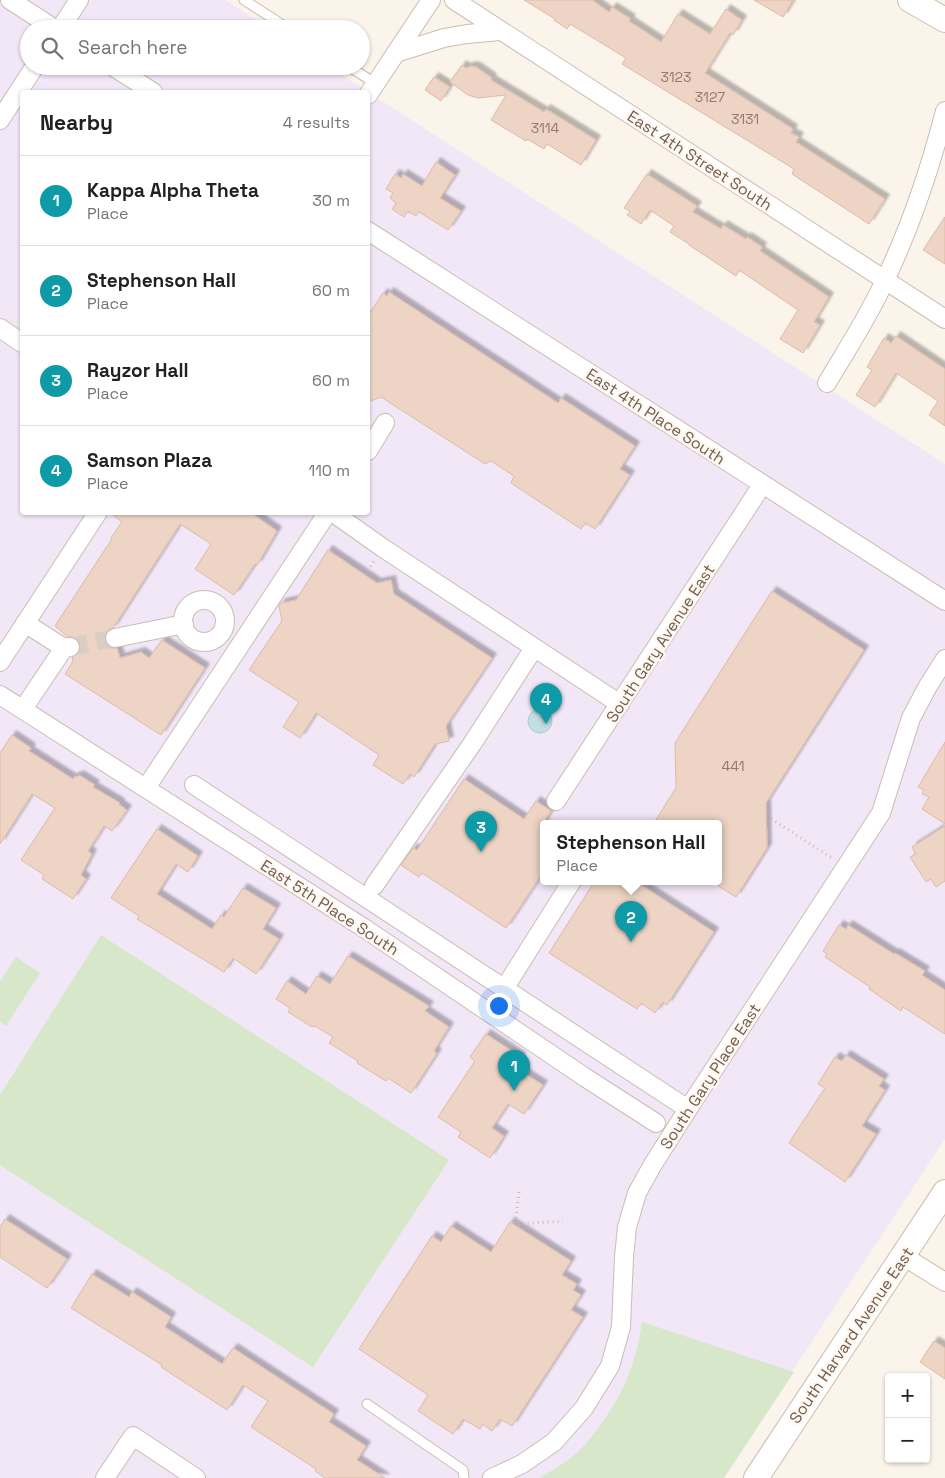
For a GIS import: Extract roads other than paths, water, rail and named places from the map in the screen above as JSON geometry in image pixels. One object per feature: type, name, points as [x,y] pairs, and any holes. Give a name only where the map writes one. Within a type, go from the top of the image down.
[{"type":"main road","points":[[910,0],[945,20]]},
{"type":"main road","name":"South Harvard Avenue East","points":[[763,1476],[945,1192]]},
{"type":"street","points":[[10,0],[41,20]]},
{"type":"street","points":[[66,20],[79,0]]},
{"type":"street","points":[[371,89],[431,0]]},
{"type":"street","name":"East 4th Street South","points":[[454,0],[945,320]]},
{"type":"street","points":[[396,53],[444,38],[500,31]]},
{"type":"street","points":[[0,120],[30,75]]},
{"type":"street","points":[[126,75],[150,90]]},
{"type":"street","points":[[827,383],[865,320],[886,280],[915,209],[930,166],[945,111]]},
{"type":"street","name":"East 4th Place South","points":[[370,231],[945,601]]},
{"type":"street","points":[[0,328],[20,342]]},
{"type":"street","points":[[370,448],[385,424]]},
{"type":"street","name":"South Gary Avenue East","points":[[556,801],[762,485]]},
{"type":"street","points":[[0,662],[96,515]]},
{"type":"street","points":[[146,788],[328,515]]},
{"type":"street","points":[[334,515],[620,704]]},
{"type":"street","points":[[205,600],[212,602],[223,611],[226,618],[222,632],[213,641],[200,642],[189,636],[184,624],[186,610],[192,604],[205,600]]},
{"type":"street","points":[[24,709],[67,648],[25,623]]},
{"type":"street","points":[[115,638],[184,624]]},
{"type":"street","points":[[222,632],[242,643]]},
{"type":"street","points":[[374,886],[472,744],[534,648]]},
{"type":"street","name":"South Gary Place East","points":[[492,1478],[522,1464],[554,1442],[584,1408],[610,1366],[621,1327],[625,1248],[628,1227],[637,1193],[688,1109],[880,813],[911,718],[928,686],[945,660]]},
{"type":"street","name":"East 5th Place South","points":[[0,695],[364,928],[656,1124]]},
{"type":"street","name":"East 5th Place South","points":[[194,785],[688,1109]]},
{"type":"street","points":[[504,989],[569,885]]},
{"type":"street","points":[[903,1256],[945,1282]]},
{"type":"street","points":[[105,1478],[132,1436],[196,1478]]},
{"type":"lane","points":[[244,0],[275,20]]},
{"type":"lane","points":[[357,75],[371,89]]},
{"type":"lane","points":[[367,1404],[462,1470],[464,1478]]},
{"type":"water","points":[[540,709],[549,712],[552,721],[549,730],[540,733],[531,730],[528,721],[531,712]]},
{"type":"tunnel","points":[[70,647],[115,638]]},
{"type":"place","name":"Samson Plaza","points":[[546,724]]},
{"type":"place","name":"Rayzor Hall","points":[[481,852]]},
{"type":"place","name":"Stephenson Hall","points":[[631,942]]},
{"type":"place","name":"Kappa Alpha Theta","points":[[514,1091]]}]
